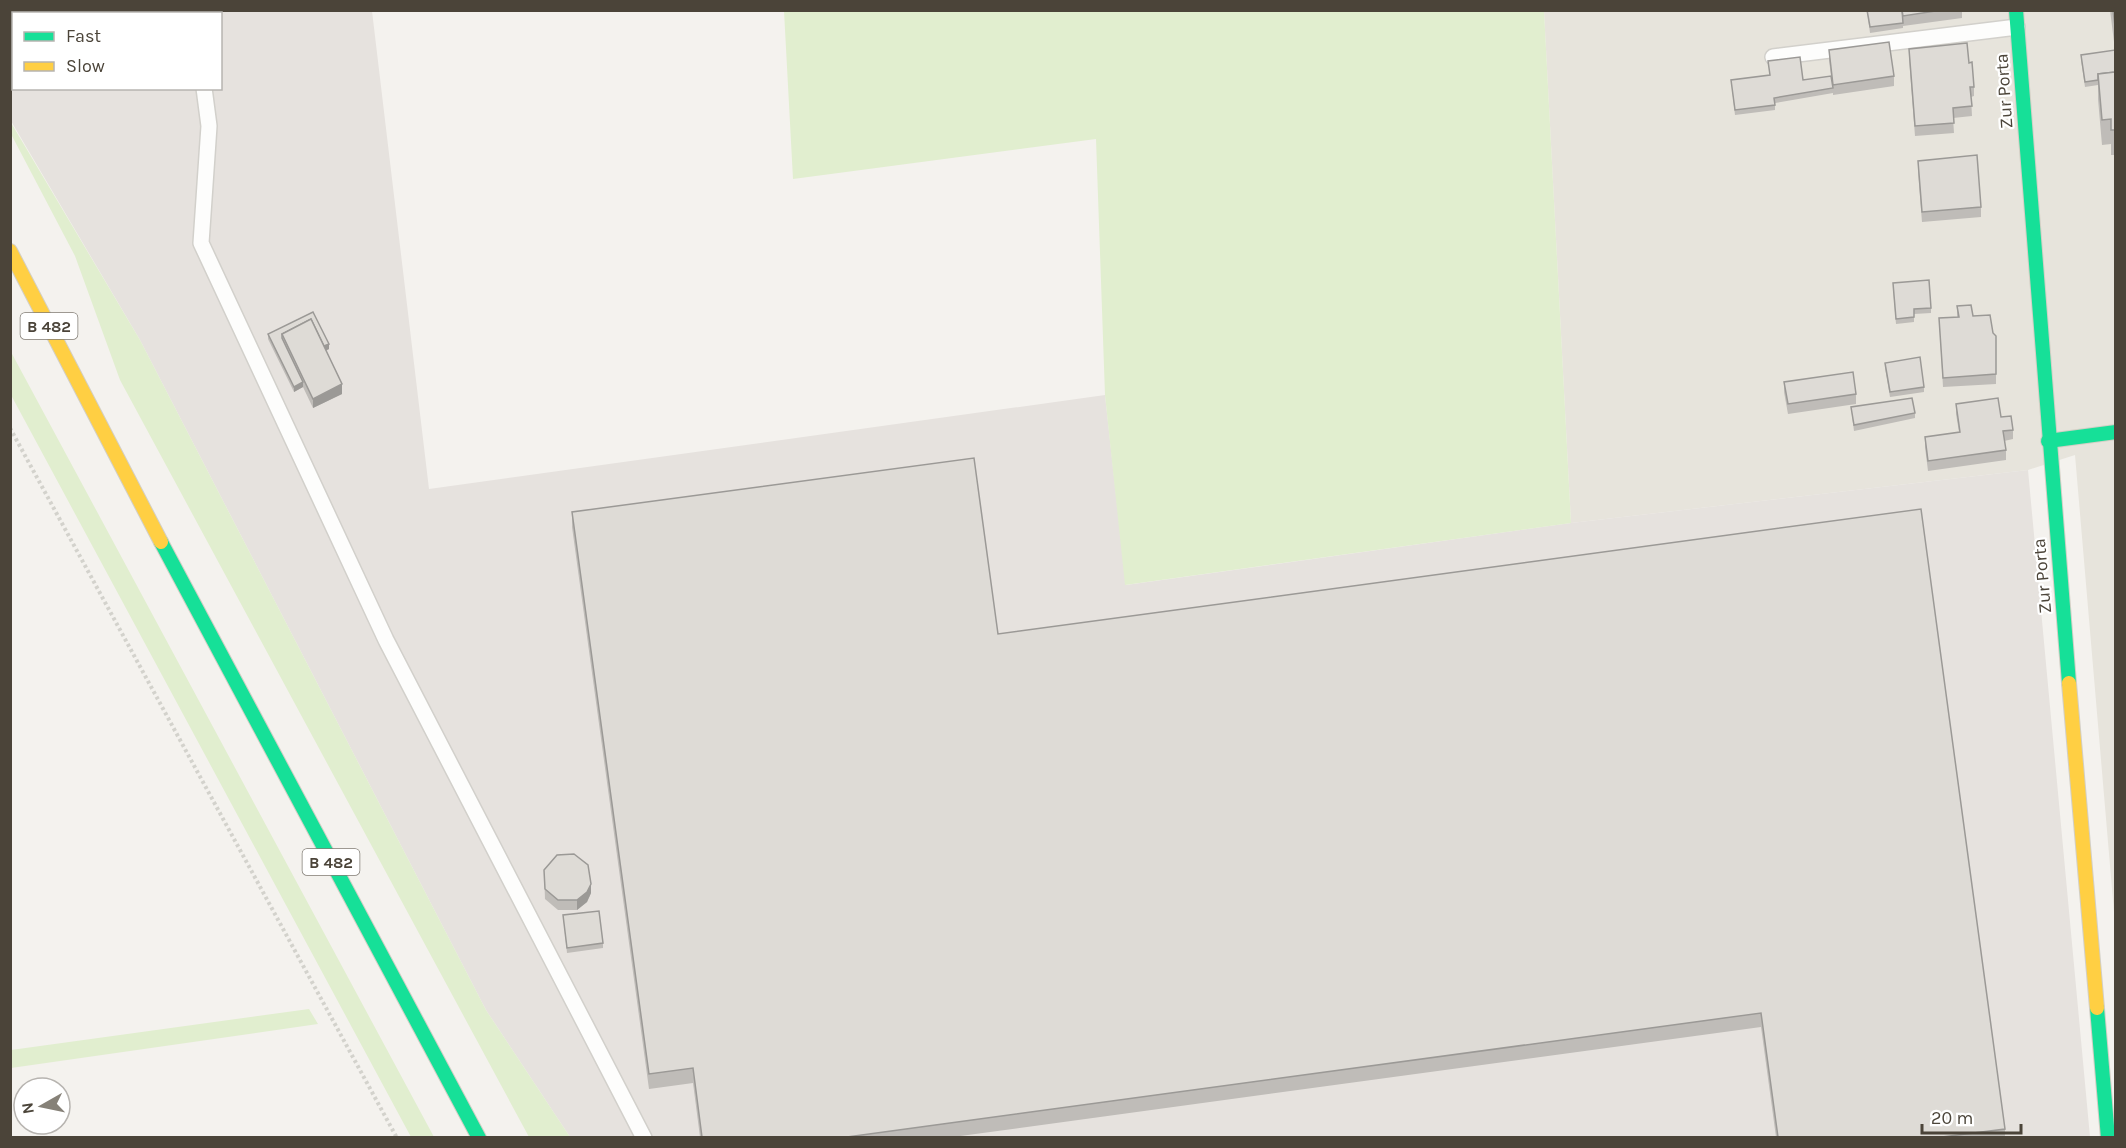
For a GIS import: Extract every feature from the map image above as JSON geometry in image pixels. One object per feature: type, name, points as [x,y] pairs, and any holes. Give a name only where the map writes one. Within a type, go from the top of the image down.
[{"type":"main road","name":"Zur Porta","points":[[2016,10],[2048,441],[2108,1137]]},
{"type":"main road","name":"B 482","points":[[10,251],[179,576],[478,1137]]},
{"type":"main road","points":[[2048,441],[2115,432]]},
{"type":"lane","points":[[1773,57],[2017,27]]},
{"type":"lane","points":[[204,90],[209,126],[201,243],[386,640],[644,1137]]},
{"type":"path","points":[[10,428],[398,1137]]},
{"type":"shaded area","points":[[10,11],[372,11],[429,489],[1105,395],[1126,585],[1571,523],[2028,470],[2090,1137],[570,1137],[486,1010],[140,340],[11,121]]},
{"type":"shaded area","points":[[1544,11],[2115,11],[2115,924],[2075,455],[2028,470],[1571,523]]},
{"type":"green space","points":[[784,11],[1544,11],[1571,523],[1125,585],[1105,395],[1096,139],[793,179]]},
{"type":"green space","points":[[10,121],[140,340],[486,1010],[570,1137],[529,1137],[120,380],[75,256],[11,134]]},
{"type":"green space","points":[[11,352],[434,1137],[411,1137],[11,395]]},
{"type":"green space","points":[[309,1009],[318,1024],[11,1068],[11,1050]]},
{"type":"building","points":[[1867,10],[1902,10],[1903,23],[1870,27]]},
{"type":"building","points":[[1902,10],[1942,10],[1903,16]]},
{"type":"building","points":[[1889,42],[1894,76],[1833,85],[1829,50]]},
{"type":"building","points":[[1967,43],[1969,63],[1972,62],[1974,87],[1970,87],[1972,106],[1953,108],[1954,123],[1915,126],[1909,49]]},
{"type":"building","points":[[2115,50],[2115,72],[2098,74],[2098,80],[2085,82],[2081,55]]},
{"type":"building","points":[[1800,57],[1803,80],[1831,76],[1833,88],[1774,98],[1775,105],[1735,110],[1731,80],[1770,75],[1768,61]]},
{"type":"building","points":[[2115,72],[2115,130],[2111,130],[2111,119],[2102,120],[2098,74]]},
{"type":"building","points":[[1977,155],[1981,207],[1922,212],[1918,161]]},
{"type":"building","points":[[1929,280],[1931,308],[1914,309],[1914,317],[1896,319],[1893,283]]},
{"type":"building","points":[[1971,305],[1973,316],[1990,315],[1993,333],[1996,336],[1996,374],[1943,378],[1939,318],[1959,317],[1957,306]]},
{"type":"building","points":[[313,312],[329,344],[324,346],[311,319],[282,334],[303,382],[294,387],[268,334]]},
{"type":"building","points":[[311,319],[342,384],[313,399],[282,334]]},
{"type":"building","points":[[1920,357],[1924,387],[1890,392],[1885,363]]},
{"type":"building","points":[[1853,372],[1856,394],[1788,404],[1784,382]]},
{"type":"building","points":[[1912,398],[1915,413],[1854,425],[1851,407]]},
{"type":"building","points":[[1998,398],[2001,417],[2011,416],[2013,430],[2003,431],[2006,450],[1928,461],[1925,437],[1960,432],[1956,404]]},
{"type":"building","points":[[974,458],[998,634],[1921,509],[2005,1129],[1942,1137],[1778,1137],[1761,1013],[847,1137],[702,1137],[693,1068],[649,1074],[572,512]]},
{"type":"building","points":[[574,854],[588,865],[591,884],[587,892],[577,900],[558,900],[545,889],[544,870],[557,855]]},
{"type":"building","points":[[599,911],[603,943],[567,948],[563,915]]},
{"type":"traffic: fast","points":[[2016,10],[2069,683]]},
{"type":"traffic: fast","points":[[2048,441],[2116,432]]},
{"type":"traffic: fast","points":[[161,542],[479,1138]]},
{"type":"traffic: fast","points":[[2097,1008],[2108,1138]]},
{"type":"traffic: slow","points":[[10,251],[161,542]]},
{"type":"traffic: slow","points":[[2069,683],[2097,1008]]}]
